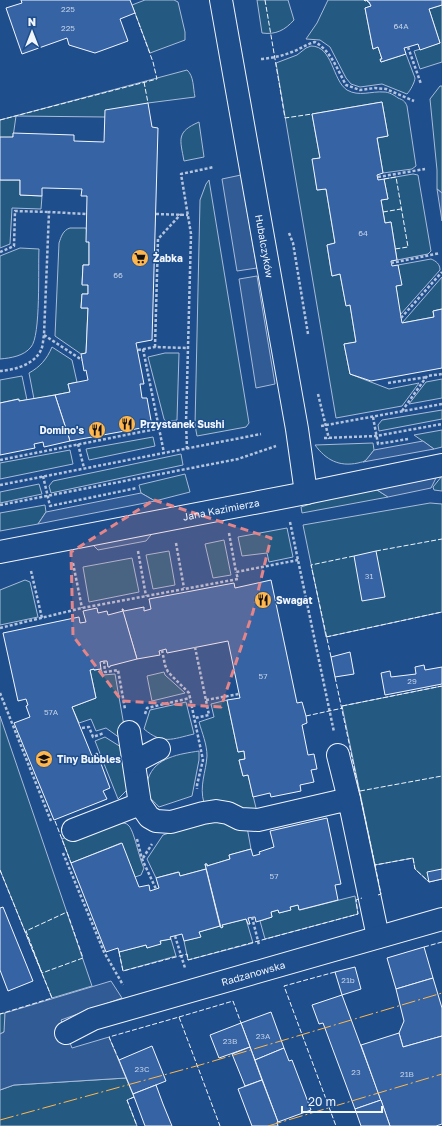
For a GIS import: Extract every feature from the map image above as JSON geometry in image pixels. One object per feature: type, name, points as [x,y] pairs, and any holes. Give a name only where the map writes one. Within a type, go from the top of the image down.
[{"type":"street","name":"Hubalczyków","points":[[221,0],[297,429],[306,493]]},
{"type":"street","name":"Jana Kazimierza","points":[[0,552],[247,505],[442,465]]},
{"type":"street","points":[[129,732],[134,762],[134,806]]},
{"type":"street","points":[[134,762],[159,749]]},
{"type":"street","points":[[338,755],[378,937]]},
{"type":"street","points":[[134,806],[156,821],[163,822],[216,811],[228,813],[240,819],[258,820],[349,800]]},
{"type":"street","points":[[73,830],[134,806]]},
{"type":"street","name":"Radzanowska","points":[[66,1033],[93,1018],[442,919]]},
{"type":"path","points":[[261,58],[275,57],[293,52],[315,42],[323,46],[329,53],[346,85],[360,90],[375,88],[386,89],[414,101]]},
{"type":"path","points":[[408,47],[421,84]]},
{"type":"path","points":[[188,449],[186,423],[191,234],[182,174],[214,167]]},
{"type":"path","points":[[378,177],[425,169]]},
{"type":"path","points":[[0,252],[14,246],[15,211],[87,214]]},
{"type":"path","points":[[0,371],[19,368],[32,360],[40,351],[44,335],[49,212]]},
{"type":"path","points":[[156,214],[188,215]]},
{"type":"path","points":[[155,347],[158,239],[181,214]]},
{"type":"path","points":[[392,263],[440,253]]},
{"type":"path","points":[[401,318],[442,272]]},
{"type":"path","points":[[44,335],[82,360]]},
{"type":"path","points":[[138,350],[155,347],[188,348]]},
{"type":"path","points":[[143,349],[164,453]]},
{"type":"path","points":[[388,383],[442,374]]},
{"type":"path","points":[[402,412],[427,376]]},
{"type":"path","points":[[317,427],[442,404]]},
{"type":"path","points":[[373,417],[378,444],[408,438]]},
{"type":"path","points":[[0,460],[186,423]]},
{"type":"path","points":[[318,438],[376,436],[442,424]]},
{"type":"path","points":[[0,485],[261,434]]},
{"type":"path","points":[[78,444],[84,468]]},
{"type":"path","points":[[0,505],[238,459],[277,446]]},
{"type":"path","points":[[43,476],[50,506],[137,488]]},
{"type":"path","points":[[290,521],[329,711]]},
{"type":"path","points":[[0,628],[82,608],[238,579],[229,533]]},
{"type":"path","points":[[176,543],[184,588]]},
{"type":"path","points":[[138,550],[146,596]]},
{"type":"path","points":[[236,572],[298,560]]},
{"type":"path","points":[[73,563],[82,608]]},
{"type":"path","points":[[31,571],[42,618]]},
{"type":"path","points":[[195,647],[209,715],[195,718]]},
{"type":"path","points":[[162,650],[168,672],[189,693],[203,760],[197,785],[203,813]]},
{"type":"path","points":[[104,661],[105,672],[118,670],[129,732],[141,728],[147,708],[190,698]]},
{"type":"path","points":[[0,693],[51,822]]},
{"type":"path","points":[[206,700],[239,694]]},
{"type":"path","points":[[134,806],[142,859],[156,889]]},
{"type":"path","points":[[62,850],[104,952],[125,988]]},
{"type":"path","points":[[252,917],[258,941]]},
{"type":"path","points":[[175,936],[186,970]]},
{"type":"highlighted area","points":[[154,500],[271,538],[253,612],[221,707],[122,701],[73,636],[71,552]]},
{"type":"shaded area","points":[[145,0],[174,0],[178,2],[185,32],[185,40],[150,53],[132,5]]},
{"type":"shaded area","points":[[257,0],[288,0],[294,20],[280,31],[262,33]]},
{"type":"shaded area","points":[[328,0],[367,0],[369,2],[371,6],[365,8],[373,49],[378,47],[382,59],[380,60],[381,62],[406,54],[415,78],[410,91],[407,94],[382,84],[360,87],[351,84],[346,78],[330,47],[320,40],[306,39],[317,23]]},
{"type":"shaded area","points":[[442,5],[442,62],[420,69],[414,51],[440,43],[429,9]]},
{"type":"shaded area","points":[[311,46],[318,47],[324,51],[338,79],[347,90],[356,93],[388,93],[405,102],[407,106],[416,166],[412,169],[383,173],[377,138],[388,136],[382,102],[312,114],[320,158],[313,159],[317,190],[326,189],[335,243],[327,245],[332,276],[340,274],[346,305],[350,305],[356,342],[344,344],[350,374],[389,389],[419,383],[402,406],[336,418],[276,63],[297,55]]},
{"type":"shaded area","points":[[187,70],[192,79],[195,97],[148,103],[105,117],[16,116],[13,137],[0,150],[0,120]]},
{"type":"shaded area","points":[[440,86],[442,86],[442,193],[437,189],[437,170],[430,99]]},
{"type":"shaded area","points":[[199,122],[204,157],[184,161],[181,147],[181,137],[186,129]]},
{"type":"shaded area","points":[[413,174],[418,175],[431,251],[428,254],[397,260],[391,222],[385,223],[381,200],[388,199],[384,179]]},
{"type":"shaded area","points":[[241,175],[257,268],[237,271],[222,179]]},
{"type":"shaded area","points":[[0,180],[20,180],[20,195],[42,196],[41,209],[12,208],[10,244],[0,248]]},
{"type":"shaded area","points":[[209,180],[249,423],[246,427],[197,436],[195,425],[200,200]]},
{"type":"shaded area","points":[[437,189],[442,193],[442,221]]},
{"type":"shaded area","points":[[70,228],[86,228],[89,242],[89,265],[83,265],[82,284],[88,285],[88,294],[82,294],[81,308],[88,308],[86,353],[81,354],[55,336],[59,243],[64,232]]},
{"type":"shaded area","points":[[20,248],[39,249],[38,316],[36,330],[31,347],[25,353],[0,359],[0,256]]},
{"type":"shaded area","points":[[431,259],[437,263],[440,270],[400,315],[396,286],[401,285],[398,265]]},
{"type":"shaded area","points":[[257,276],[275,384],[256,388],[239,279]]},
{"type":"shaded area","points":[[442,277],[442,309],[433,311],[434,317],[402,323]]},
{"type":"shaded area","points":[[52,347],[72,360],[77,382],[68,384],[70,392],[34,399],[29,373],[43,362]]},
{"type":"shaded area","points":[[165,353],[179,353],[177,420],[166,422],[148,357]]},
{"type":"shaded area","points":[[22,376],[27,400],[19,401],[18,399],[0,403],[0,380]]},
{"type":"shaded area","points":[[442,379],[442,398],[409,404],[426,382]]},
{"type":"shaded area","points":[[442,410],[442,419],[379,431],[378,425],[382,420]]},
{"type":"shaded area","points":[[442,430],[442,447],[434,449],[414,435]]},
{"type":"shaded area","points":[[153,437],[155,446],[89,460],[86,449]]},
{"type":"shaded area","points":[[423,441],[434,449],[363,462],[374,450]]},
{"type":"shaded area","points":[[373,443],[374,450],[367,460],[351,464],[339,463],[328,458],[315,445]]},
{"type":"shaded area","points":[[70,450],[73,464],[0,479],[0,463]]},
{"type":"shaded area","points":[[181,454],[183,465],[51,493],[49,486],[53,481]]},
{"type":"shaded area","points":[[185,474],[190,492],[155,501],[141,493],[139,485]]},
{"type":"shaded area","points":[[437,476],[431,488],[388,497],[374,488]]},
{"type":"shaded area","points":[[442,476],[442,491],[434,490],[433,487]]},
{"type":"shaded area","points":[[39,484],[42,494],[0,503],[0,492]]},
{"type":"shaded area","points":[[374,488],[388,497],[302,513],[301,507],[329,498]]},
{"type":"shaded area","points":[[141,493],[155,501],[38,524],[46,512]]},
{"type":"shaded area","points":[[430,503],[442,504],[442,612],[326,637],[303,525]]},
{"type":"shaded area","points":[[45,505],[46,512],[38,524],[0,531],[0,513]]},
{"type":"shaded area","points":[[287,528],[293,557],[269,562],[267,553],[242,556],[238,537]]},
{"type":"shaded area","points":[[155,530],[146,541],[98,550],[90,542]]},
{"type":"shaded area","points":[[224,540],[231,575],[213,578],[205,544]]},
{"type":"shaded area","points":[[169,551],[175,585],[153,589],[146,555]]},
{"type":"shaded area","points":[[132,558],[139,592],[89,602],[83,567]]},
{"type":"shaded area","points":[[25,580],[30,582],[38,617],[0,625],[0,590]]},
{"type":"shaded area","points":[[101,669],[103,675],[115,674],[127,743],[106,728],[96,731],[91,719],[79,723],[72,707],[96,698],[90,670]]},
{"type":"shaded area","points":[[164,672],[165,675],[185,693],[152,701],[147,676]]},
{"type":"shaded area","points":[[442,686],[442,879],[429,882],[415,869],[413,858],[375,865],[342,706]]},
{"type":"shaded area","points":[[227,700],[238,752],[244,751],[245,759],[239,760],[243,776],[248,775],[257,812],[204,803],[202,785],[207,752],[199,722],[214,717],[211,704]]},
{"type":"shaded area","points":[[186,702],[194,734],[174,739],[162,739],[144,729],[150,710]]},
{"type":"shaded area","points":[[0,716],[92,986],[52,998],[0,870]]},
{"type":"shaded area","points":[[105,737],[129,752],[128,789],[118,799],[95,741]]},
{"type":"shaded area","points":[[199,751],[199,760],[192,796],[159,807],[148,795],[148,779],[151,772],[162,761],[176,755]]},
{"type":"shaded area","points":[[211,819],[247,827],[251,849],[229,855],[230,859],[207,866],[207,864],[205,864],[206,869],[180,876],[178,872],[156,878],[147,859],[163,835]]},
{"type":"shaded area","points":[[126,823],[132,832],[144,868],[141,875],[135,877],[121,843],[71,863],[62,839],[70,835]]},
{"type":"shaded area","points":[[355,896],[358,914],[265,939],[260,921],[272,917],[271,912],[278,910],[279,913],[290,910],[290,907],[298,905],[300,910]]},
{"type":"shaded area","points":[[246,919],[253,943],[188,960],[184,941],[200,937],[199,932],[220,926],[223,927],[222,925]]},
{"type":"shaded area","points":[[171,939],[176,956],[123,971],[119,952],[146,945],[147,948],[161,943],[160,941]]},
{"type":"shaded area","points":[[111,981],[122,998],[61,1020],[72,1048],[109,1037],[126,1078],[14,1085],[0,1090],[0,1034],[4,1032],[5,1013]]},
{"type":"shaded area","points":[[5,1013],[6,1026],[4,1032],[0,1034],[0,1014]]},
{"type":"shaded area","points":[[126,1078],[134,1097],[127,1100],[137,1126],[0,1126],[0,1090],[14,1085]]},
{"type":"building","points":[[21,0],[130,0],[135,13],[120,19],[128,41],[95,53],[69,45],[67,38],[22,54],[6,8],[22,3]]},
{"type":"building","points":[[367,0],[442,0],[442,5],[429,9],[440,43],[420,50],[418,44],[404,48],[406,54],[381,62],[380,59],[382,59],[378,47],[373,49],[365,8],[371,6]]},
{"type":"building","points":[[382,102],[388,136],[377,138],[383,173],[377,175],[378,180],[384,179],[388,199],[381,200],[385,223],[391,222],[397,260],[391,261],[392,266],[398,265],[402,285],[396,286],[402,323],[434,317],[433,311],[442,309],[442,368],[371,381],[350,374],[344,344],[356,342],[350,305],[346,306],[340,274],[332,276],[327,245],[335,243],[326,189],[317,190],[312,159],[320,158],[312,114]]},
{"type":"building","points":[[148,103],[152,127],[158,128],[152,340],[136,343],[144,384],[140,384],[142,398],[147,398],[152,426],[70,441],[55,395],[70,392],[68,384],[88,380],[86,370],[84,371],[81,354],[86,353],[88,308],[81,308],[82,294],[88,294],[88,285],[82,285],[83,265],[89,265],[89,242],[86,242],[87,196],[81,196],[82,189],[45,188],[42,188],[42,196],[20,195],[20,180],[0,180],[0,137],[13,137],[13,133],[74,135],[74,141],[104,142],[105,110]]},
{"type":"building","points":[[55,395],[70,441],[44,447],[43,442],[34,444],[35,448],[0,455],[0,403],[19,399],[19,401]]},
{"type":"building","points":[[376,551],[385,597],[362,601],[354,556]]},
{"type":"building","points":[[271,580],[297,703],[302,702],[306,716],[307,723],[302,725],[308,755],[314,754],[317,769],[311,770],[314,782],[300,785],[301,791],[271,797],[270,793],[253,797],[248,775],[243,776],[239,760],[245,759],[244,751],[238,752],[227,700],[240,698],[228,641],[167,653],[166,649],[159,651],[160,655],[137,659],[122,609],[124,611],[144,607],[144,611],[151,609],[149,599],[234,583],[235,588]]},
{"type":"building","points":[[97,608],[98,613],[107,611],[108,615],[123,611],[137,659],[110,667],[108,667],[107,661],[100,662],[101,669],[90,670],[96,698],[72,707],[92,756],[97,753],[110,788],[103,791],[107,799],[54,820],[14,723],[30,717],[26,706],[28,705],[26,699],[18,701],[3,633],[79,617],[80,623],[86,622],[83,611]]},
{"type":"building","points":[[350,652],[354,674],[335,677],[331,657]]},
{"type":"building","points":[[424,665],[425,670],[442,667],[442,684],[385,695],[381,673],[390,671],[391,677],[416,674],[415,667]]},
{"type":"building","points":[[327,818],[341,884],[335,885],[338,900],[299,910],[298,905],[290,907],[291,910],[279,913],[278,910],[271,912],[272,917],[256,922],[255,917],[248,918],[250,924],[248,924],[246,919],[222,925],[223,927],[221,928],[205,864],[207,864],[207,866],[230,859],[229,855],[251,849],[253,856],[260,854],[259,852],[274,847],[270,831]]},
{"type":"building","points":[[122,843],[139,887],[149,885],[150,891],[159,888],[156,878],[179,872],[180,876],[206,869],[220,926],[199,932],[201,937],[184,941],[182,934],[170,937],[171,939],[160,941],[161,944],[147,948],[146,945],[119,952],[118,948],[106,952],[71,863]]},
{"type":"building","points":[[442,869],[442,879],[429,882],[427,872]]},
{"type":"building","points":[[3,907],[33,981],[8,991],[0,970],[0,908]]},
{"type":"building","points":[[424,947],[433,978],[396,989],[387,958]]},
{"type":"building","points":[[355,967],[361,989],[342,995],[335,972]]},
{"type":"building","points":[[433,978],[442,1008],[442,1036],[403,1047],[399,1033],[404,1021],[396,989]]},
{"type":"building","points":[[342,995],[381,1100],[355,1109],[323,1023],[319,1024],[312,1005]]},
{"type":"building","points":[[271,1012],[284,1048],[255,1060],[241,1023]]},
{"type":"building","points":[[241,1023],[250,1047],[219,1058],[210,1035]]},
{"type":"building","points":[[399,1033],[403,1047],[442,1036],[442,1124],[436,1126],[390,1126],[361,1045]]},
{"type":"building","points":[[152,1046],[166,1081],[133,1094],[119,1060]]},
{"type":"building","points":[[250,1047],[262,1080],[245,1086],[232,1054]]},
{"type":"building","points":[[284,1048],[289,1061],[292,1060],[311,1110],[278,1122],[255,1060]]},
{"type":"building","points":[[262,1080],[278,1122],[278,1126],[252,1126],[238,1089]]},
{"type":"building","points":[[156,1085],[172,1126],[145,1126],[133,1094]]},
{"type":"building","points":[[381,1100],[390,1126],[361,1126],[355,1109]]},
{"type":"fence","points":[[265,0],[285,118],[312,114]]},
{"type":"fence","points":[[0,120],[157,79],[153,62],[135,13]]},
{"type":"fence","points":[[144,82],[148,103]]},
{"type":"fence","points":[[384,179],[396,177],[408,247],[395,249]]},
{"type":"fence","points":[[383,212],[401,209]]},
{"type":"fence","points":[[376,551],[442,539]]},
{"type":"fence","points":[[331,657],[311,565],[354,556]]},
{"type":"fence","points":[[326,637],[442,612]]},
{"type":"fence","points":[[335,677],[375,865],[413,858],[415,869],[429,882]]},
{"type":"fence","points":[[342,706],[442,686]]},
{"type":"fence","points":[[306,716],[343,708]]},
{"type":"fence","points":[[360,791],[442,776]]},
{"type":"fence","points":[[55,821],[71,863]]},
{"type":"fence","points":[[375,865],[381,894],[378,895]]},
{"type":"fence","points":[[0,870],[52,998],[0,1014]]},
{"type":"fence","points":[[119,952],[123,971],[187,954],[188,960],[358,914],[356,900],[362,898]]},
{"type":"fence","points":[[67,912],[83,958],[42,973],[26,931],[67,912]]},
{"type":"fence","points":[[424,947],[442,942]]},
{"type":"fence","points":[[335,972],[284,986],[336,1126]]},
{"type":"fence","points":[[179,1017],[233,1001],[241,1023]]},
{"type":"fence","points":[[119,1060],[109,1037],[179,1017],[220,1126]]},
{"type":"fence","points":[[134,1097],[127,1100],[137,1126]]},
{"type":"power","points":[[0,1120],[200,1065],[442,993]]},
{"type":"power","points":[[268,1126],[442,1074]]},
{"type":"place","name":"Żabka","points":[[140,258]]},
{"type":"place","name":"Przystanek Sushi","points":[[127,424]]},
{"type":"place","name":"Domino's","points":[[97,430]]},
{"type":"place","name":"Swagat","points":[[263,600]]},
{"type":"place","name":"Tiny Bubbles","points":[[44,759]]}]
